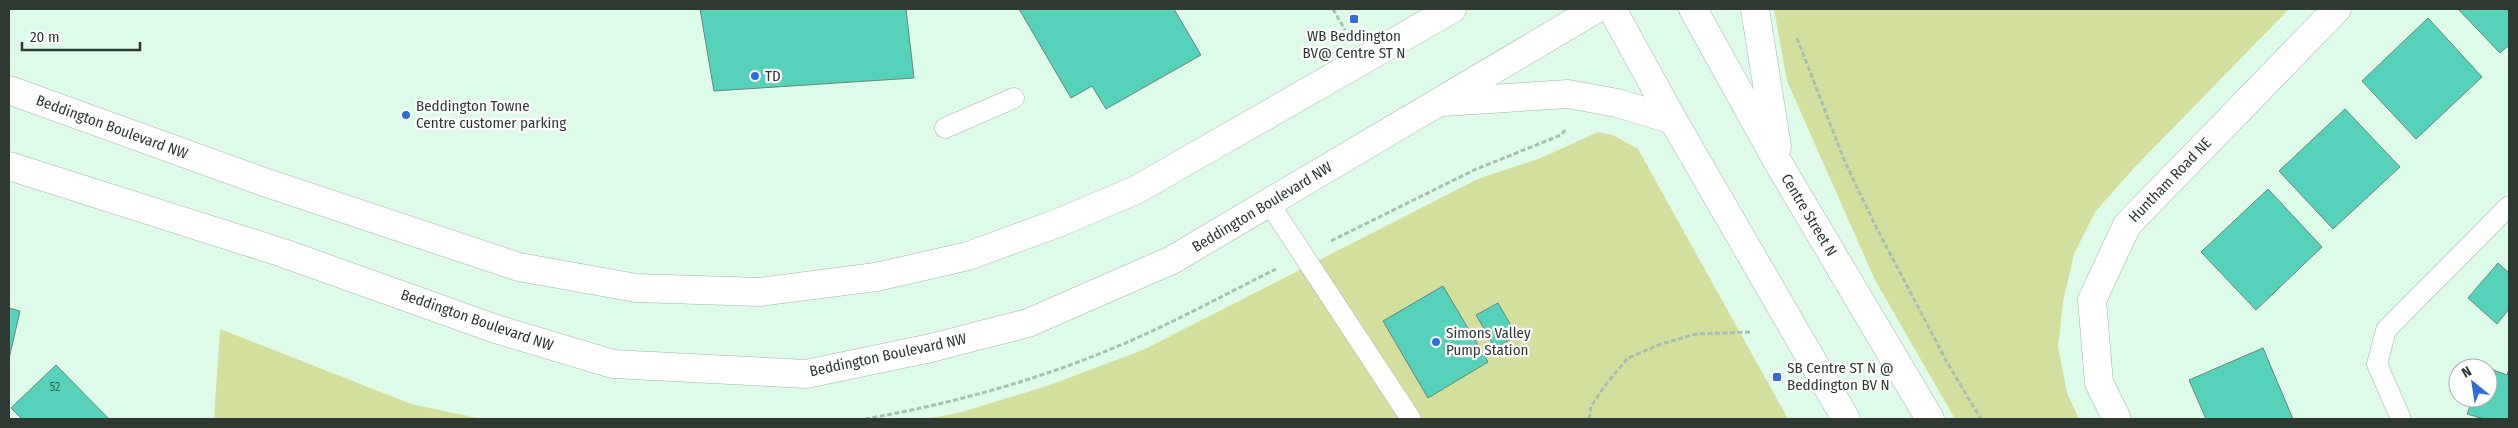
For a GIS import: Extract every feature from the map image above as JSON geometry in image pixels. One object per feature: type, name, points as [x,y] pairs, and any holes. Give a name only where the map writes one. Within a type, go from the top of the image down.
[{"type":"main road","name":"Beddington Boulevard NW","points":[[9,90],[264,182],[519,267],[636,288],[760,292],[876,278],[968,256],[1058,223],[1136,190],[1452,9]]},
{"type":"main road","name":"Beddington Boulevard NW","points":[[9,166],[284,252],[496,329],[613,364],[806,374],[931,348],[1028,323],[1172,260],[1596,9]]},
{"type":"main road","points":[[1612,9],[1673,120],[1846,419]]},
{"type":"main road","name":"Centre Street N","points":[[1693,9],[1780,166],[1930,419]]},
{"type":"main road","points":[[1755,9],[1780,166]]},
{"type":"main road","name":"Huntham Road NE","points":[[2117,419],[2099,382],[2092,300],[2127,226],[2337,9]]},
{"type":"main road","points":[[1439,102],[1568,94],[1617,103],[1673,120]]},
{"type":"lane","points":[[945,128],[1014,98]]},
{"type":"lane","points":[[1269,203],[1411,419]]},
{"type":"lane","points":[[2401,419],[2377,364],[2386,330],[2509,206]]},
{"type":"path","points":[[1796,36],[1845,162],[1876,227],[1948,364],[1981,419]]},
{"type":"path","points":[[865,419],[941,404],[1002,387],[1092,357],[1176,320],[1421,194],[1474,170],[1560,136],[1566,128]]},
{"type":"path","points":[[1588,419],[1591,406],[1628,358],[1661,344],[1696,334],[1751,332]]},
{"type":"green space","points":[[1774,9],[2289,9],[2133,169],[2095,212],[2074,254],[2063,302],[2058,347],[2067,393],[2079,419],[1955,419],[1875,280],[1787,81]]},
{"type":"green space","points":[[1598,132],[1613,135],[1638,149],[1788,419],[926,419],[962,412],[1050,385],[1143,350],[1478,179],[1541,158]]},
{"type":"green space","points":[[220,329],[411,404],[482,419],[214,419]]},
{"type":"building","points":[[700,9],[906,9],[914,78],[714,91]]},
{"type":"building","points":[[1019,9],[1174,9],[1201,55],[1106,109],[1092,86],[1071,98]]},
{"type":"building","points":[[2458,9],[2509,9],[2509,45],[2500,53]]},
{"type":"building","points":[[2428,18],[2482,77],[2416,139],[2362,81]]},
{"type":"building","points":[[2345,109],[2400,167],[2333,229],[2279,171]]},
{"type":"building","points":[[2268,189],[2322,247],[2256,310],[2201,252]]},
{"type":"building","points":[[2498,263],[2509,273],[2509,309],[2497,324],[2468,298]]},
{"type":"building","name":"Simons Valley Pump Station","points":[[1443,286],[1488,362],[1428,398],[1383,321]]},
{"type":"building","points":[[1498,303],[1517,336],[1495,348],[1476,315]]},
{"type":"building","points":[[9,308],[20,311],[9,359]]},
{"type":"building","points":[[2263,348],[2293,419],[2206,419],[2189,380]]},
{"type":"building","points":[[56,365],[109,419],[22,419],[11,408]]},
{"type":"building","points":[[2509,369],[2509,419],[2484,419],[2467,414],[2469,408],[2498,408],[2498,372],[2507,375]]},
{"type":"place","name":"WB Beddington BV@ Centre ST N","points":[[1354,19]]},
{"type":"place","name":"TD","points":[[755,76]]},
{"type":"place","name":"Beddington Towne Centre customer parking","points":[[406,115]]},
{"type":"place","name":"Simons Valley Pump Station","points":[[1436,342]]},
{"type":"place","name":"SB Centre ST N @ Beddington BV N","points":[[1777,377]]}]
